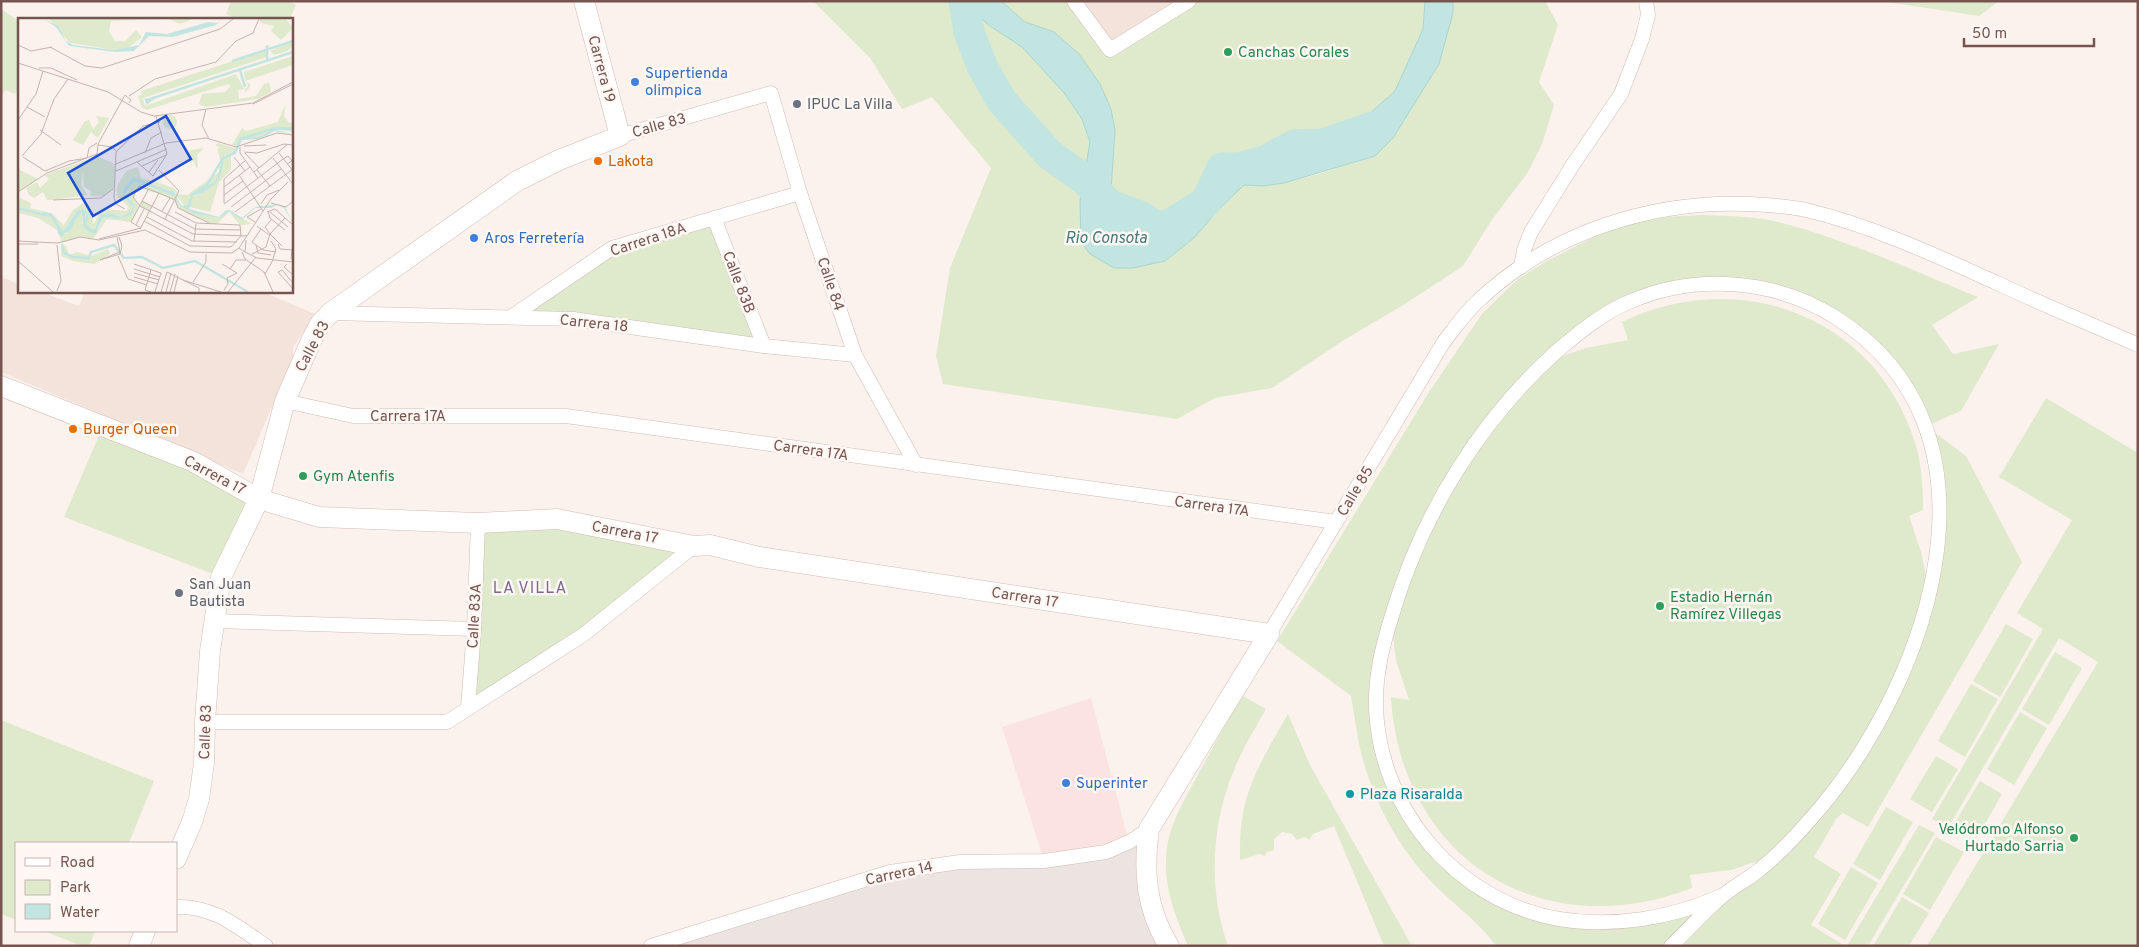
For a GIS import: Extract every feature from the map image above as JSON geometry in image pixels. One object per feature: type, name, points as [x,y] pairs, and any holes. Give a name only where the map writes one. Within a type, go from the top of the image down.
[{"type":"street","name":"Carrera 19","points":[[584,1],[620,136]]},
{"type":"street","points":[[1074,1],[1110,50],[1189,1]]},
{"type":"street","points":[[1521,267],[1524,250],[1532,232],[1572,166],[1621,94],[1644,31],[1648,15],[1646,1]]},
{"type":"street","name":"Calle 83","points":[[178,854],[192,822],[199,799],[204,763],[210,651],[221,577],[259,499],[285,401],[320,324],[330,313],[517,181],[559,160],[620,136],[771,93]]},
{"type":"street","name":"Calle 84","points":[[771,93],[800,194],[855,355],[916,465]]},
{"type":"street","name":"Carrera 18A","points":[[511,317],[612,248],[800,194]]},
{"type":"street","name":"Calle 85","points":[[1149,829],[1269,634],[1443,343],[1477,302],[1521,267],[1566,240],[1634,216],[1664,209],[1700,204],[1737,204],[1805,210],[1843,220],[1911,244],[2138,345]]},
{"type":"street","name":"Calle 83B","points":[[714,218],[764,346]]},
{"type":"street","points":[[1671,946],[1721,896],[1762,868],[1804,826],[1842,780],[1874,731],[1901,678],[1930,594],[1936,565],[1940,496],[1938,475],[1925,426],[1915,403],[1902,381],[1869,343],[1828,313],[1797,299],[1757,287],[1706,283],[1656,292],[1617,307],[1588,324],[1524,384],[1484,432],[1466,457],[1434,511],[1408,568],[1382,648],[1376,683],[1376,711],[1378,732],[1388,774],[1396,793],[1418,830],[1446,862],[1468,880],[1498,899],[1559,919],[1601,922],[1664,915],[1697,907],[1721,896]]},
{"type":"street","name":"Carrera 18","points":[[330,313],[573,319],[764,346],[855,355]]},
{"type":"street","name":"Carrera 17","points":[[1,386],[194,462],[259,499],[318,517],[478,523],[557,519],[694,546],[710,545],[759,557],[1269,634]]},
{"type":"street","name":"Carrera 17A","points":[[285,401],[353,416],[566,416],[1336,522]]},
{"type":"street","name":"Calle 83A","points":[[468,708],[474,629],[478,523]]},
{"type":"street","points":[[205,722],[447,722],[583,635],[694,546]]},
{"type":"street","points":[[214,621],[474,629]]},
{"type":"street","points":[[1149,829],[1145,855],[1145,876],[1149,901],[1156,922],[1169,946]]},
{"type":"street","name":"Carrera 14","points":[[651,946],[890,872],[960,862],[1044,861],[1106,852],[1129,842],[1149,829]]},
{"type":"street","points":[[178,907],[199,908],[219,915],[266,946]]},
{"type":"street","points":[[1689,930],[1689,946]]},
{"type":"street","points":[[139,946],[145,932]]},
{"type":"shaded area","points":[[1074,1],[1189,1],[1110,50]]},
{"type":"shaded area","points":[[1,277],[18,284],[18,292],[42,292],[79,306],[85,292],[263,292],[315,314],[293,348],[293,358],[243,474],[1,372]]},
{"type":"shaded area","name":"Superinter","points":[[1091,698],[1129,842],[1044,861],[1002,727]]},
{"type":"shaded area","points":[[1135,839],[1145,855],[1169,946],[651,946],[890,872],[1044,861]]},
{"type":"green space","points":[[231,1],[288,1],[296,5],[290,18],[234,18],[226,14]]},
{"type":"green space","points":[[813,1],[965,1],[987,24],[1022,47],[1065,94],[1082,119],[1091,142],[1080,201],[1165,261],[1195,237],[1217,211],[1244,185],[1261,185],[1294,180],[1375,156],[1453,13],[1453,1],[1545,1],[1558,25],[1539,82],[1554,105],[1542,144],[1528,172],[1491,221],[1463,266],[1405,304],[1344,340],[1272,388],[1215,398],[1177,419],[943,384],[936,356],[950,268],[991,168],[932,97],[902,109],[870,58]]},
{"type":"green space","points":[[1001,1],[1074,1],[1111,49],[1189,1],[1425,1],[1423,29],[1395,91],[1342,138],[1238,168],[1222,168],[1205,173],[1180,218],[1162,229],[1144,232],[1126,225],[1110,205],[1115,130],[1054,32],[1025,22]]},
{"type":"green space","points":[[1881,1],[1999,1],[1979,16]]},
{"type":"green space","points":[[1,9],[18,20],[18,88],[15,94],[5,90],[1,98]]},
{"type":"green space","name":"Estadio Hernán Ramírez Villegas","points":[[1702,215],[1765,219],[1851,245],[1978,297],[1932,325],[1953,354],[1999,344],[1961,411],[1926,426],[1966,456],[2022,562],[1868,827],[1843,813],[1836,819],[1814,857],[1841,874],[1811,925],[1845,946],[1671,946],[1672,944],[1659,946],[1496,946],[1480,927],[1426,876],[1396,836],[1380,806],[1368,776],[1359,744],[1351,696],[1277,641],[1429,392],[1482,314],[1518,279],[1545,262],[1600,234],[1636,222],[1664,217]],"holes":[[[1732,284],[1828,313],[1902,381],[1938,475],[1929,593],[1922,555],[1909,516],[1923,510],[1922,478],[1916,446],[1897,401],[1871,364],[1837,335],[1799,314],[1757,302],[1712,299],[1667,306],[1622,322],[1628,340],[1586,348],[1548,361],[1632,300]],[[1391,621],[1396,660],[1409,700],[1391,697],[1401,754],[1421,804],[1451,844],[1489,875],[1533,896],[1583,906],[1636,903],[1692,888],[1690,875],[1731,870],[1770,857],[1697,907],[1580,921],[1480,888],[1406,812],[1376,711]]]},
{"type":"green space","points":[[714,218],[764,346],[511,317],[591,262]]},
{"type":"green space","points":[[2046,398],[2138,453],[2138,946],[1927,946],[2098,662],[2059,638],[1948,828],[1932,819],[2043,629],[2017,613],[2072,520],[1999,477]]},
{"type":"green space","points":[[103,426],[259,499],[221,577],[64,517]]},
{"type":"green space","points":[[557,519],[694,546],[583,635],[468,708],[478,523]]},
{"type":"green space","points":[[2006,624],[2033,639],[2000,697],[1973,681]]},
{"type":"green space","points":[[2055,652],[2082,668],[2049,725],[2022,709]]},
{"type":"green space","points":[[1971,684],[1998,699],[1965,757],[1938,741]]},
{"type":"green space","points":[[1241,695],[1266,709],[1234,770],[1226,791],[1217,835],[1215,880],[1217,903],[1228,946],[1188,946],[1175,914],[1169,891],[1166,869],[1167,845],[1179,811]]},
{"type":"green space","points":[[2020,712],[2047,728],[2014,785],[1987,769]]},
{"type":"green space","points":[[1288,714],[1310,765],[1412,946],[1384,946],[1334,826],[1313,834],[1309,840],[1305,837],[1297,840],[1292,834],[1282,832],[1274,839],[1274,850],[1267,852],[1265,856],[1260,854],[1240,860],[1242,819],[1250,787],[1274,737]]},
{"type":"green space","points":[[1,720],[154,781],[129,842],[15,842],[15,920],[1,914]]},
{"type":"green space","points":[[1936,756],[1958,769],[1932,812],[1910,799]]},
{"type":"green space","points":[[1980,781],[2002,794],[1977,838],[1954,824]]},
{"type":"green space","points":[[1886,807],[1913,822],[1880,880],[1853,864]]},
{"type":"green space","points":[[1919,825],[1935,833],[1868,946],[1847,946]]},
{"type":"green space","points":[[1936,837],[1964,852],[1930,910],[1903,894]]},
{"type":"green space","points":[[1851,867],[1878,883],[1845,940],[1818,924]]},
{"type":"green space","points":[[1902,897],[1929,913],[1909,946],[1873,946]]},
{"type":"green space","points":[[47,932],[95,932],[89,946],[82,946]]},
{"type":"water","name":"Rio Consota","points":[[965,1],[1001,1],[1025,22],[1054,32],[1079,54],[1100,84],[1111,109],[1115,130],[1110,205],[1126,225],[1144,232],[1162,229],[1180,218],[1205,173],[1222,168],[1238,168],[1342,138],[1395,91],[1423,29],[1425,1],[1453,1],[1453,13],[1439,64],[1393,138],[1375,156],[1284,183],[1263,186],[1244,185],[1217,211],[1195,237],[1165,261],[1133,268],[1114,268],[1090,254],[1081,242],[1080,201],[1090,142],[1082,119],[1065,94],[1022,47],[987,24]]},
{"type":"waterway","points":[[964,1],[969,32],[982,66],[1001,100],[1050,155],[1084,179],[1110,205],[1140,216],[1162,229],[1206,202],[1222,168],[1238,168],[1265,161],[1294,145],[1323,144],[1373,127]]},
{"type":"place","name":"Canchas Corales","points":[[1228,52]]},
{"type":"place","name":"Supertienda olimpica","points":[[635,82]]},
{"type":"place","name":"IPUC La Villa","points":[[797,104]]},
{"type":"place","name":"Lakota","points":[[598,161]]},
{"type":"place","name":"Aros Ferretería","points":[[474,238]]},
{"type":"place","name":"Burger Queen","points":[[73,429]]},
{"type":"place","name":"Gym Atenfis","points":[[303,476]]},
{"type":"place","name":"San Juan Bautista","points":[[179,593]]},
{"type":"place","name":"Estadio Hernán Ramírez Villegas","points":[[1660,606]]},
{"type":"place","name":"Superinter","points":[[1066,783]]},
{"type":"place","name":"Plaza Risaralda","points":[[1350,794]]},
{"type":"place","name":"Velódromo Alfonso Hurtado Sarria","points":[[2074,838]]},
{"type":"district","name":"LA VILLA","points":[[530,587]]}]
